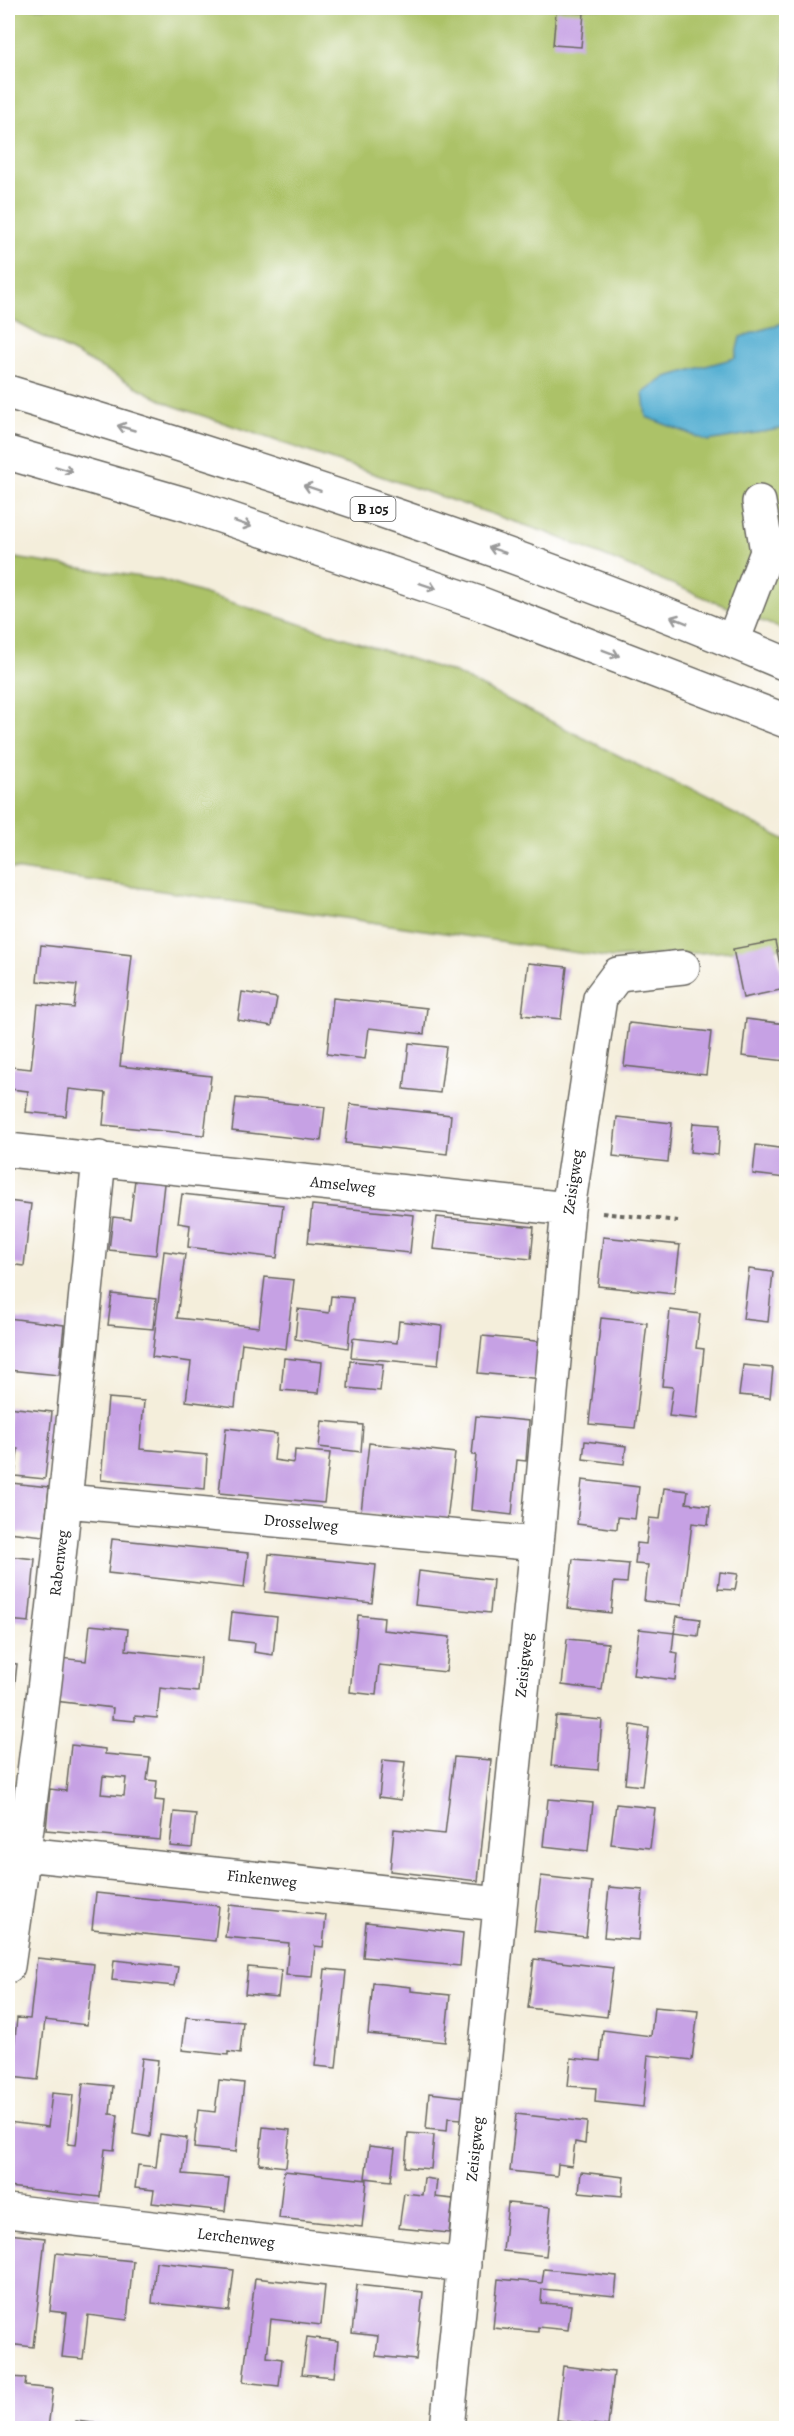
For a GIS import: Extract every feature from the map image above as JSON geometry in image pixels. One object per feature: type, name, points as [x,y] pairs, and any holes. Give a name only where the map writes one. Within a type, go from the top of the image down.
[{"type":"main road","name":"B 105","points":[[8,392],[156,436],[532,562],[786,664]]},
{"type":"main road","points":[[8,453],[188,505],[476,602],[786,721]]},
{"type":"main road","points":[[733,641],[777,549],[759,502]]},
{"type":"main road","name":"Zeisigweg","points":[[447,2428],[537,1544],[568,1209],[600,998],[618,974],[683,967]]},
{"type":"main road","name":"Amselweg","points":[[8,1150],[568,1209]]},
{"type":"main road","name":"Rabenweg","points":[[8,1966],[24,1854],[66,1501],[99,1158]]},
{"type":"main road","name":"Drosselweg","points":[[66,1501],[537,1544]]},
{"type":"main road","name":"Finkenweg","points":[[24,1854],[499,1904]]},
{"type":"main road","name":"Lerchenweg","points":[[8,2211],[464,2265]]},
{"type":"path","points":[[568,1209],[678,1221]]},
{"type":"green space","points":[[8,8],[786,8],[786,631],[548,533],[171,405],[8,318]]},
{"type":"green space","points":[[8,557],[161,580],[455,673],[786,840],[786,948],[612,958],[8,868]]},
{"type":"water","points":[[786,322],[786,428],[708,441],[646,417],[643,393],[666,377],[735,358],[740,337]]},
{"type":"building","points":[[556,11],[584,13],[581,47],[553,45]]},
{"type":"building","points":[[775,941],[785,989],[743,998],[733,949]]},
{"type":"building","points":[[41,945],[132,955],[120,1066],[211,1076],[204,1135],[103,1125],[106,1093],[69,1089],[66,1116],[26,1112],[28,1091],[10,1089],[12,1067],[31,1069],[38,1004],[74,1008],[77,985],[37,981]]},
{"type":"building","points":[[528,963],[567,967],[561,1019],[522,1015]]},
{"type":"building","points":[[242,992],[277,998],[272,1026],[238,1020]]},
{"type":"building","points":[[333,998],[427,1008],[424,1034],[369,1028],[365,1059],[327,1054]]},
{"type":"building","points":[[746,1019],[786,1024],[786,1061],[742,1056]]},
{"type":"building","points":[[629,1023],[711,1032],[706,1075],[624,1066]]},
{"type":"building","points":[[409,1043],[446,1047],[440,1093],[404,1089]]},
{"type":"building","points":[[236,1098],[325,1107],[321,1141],[232,1131]]},
{"type":"building","points":[[350,1104],[451,1115],[447,1154],[345,1143]]},
{"type":"building","points":[[617,1117],[672,1123],[668,1162],[613,1156]]},
{"type":"building","points":[[693,1123],[720,1125],[718,1155],[690,1152]]},
{"type":"building","points":[[756,1145],[786,1149],[785,1178],[753,1174]]},
{"type":"building","points":[[136,1172],[165,1175],[156,1255],[109,1250],[113,1217],[130,1219]]},
{"type":"building","points":[[182,1194],[283,1205],[277,1258],[188,1247],[190,1225],[178,1223]]},
{"type":"building","points":[[8,1201],[31,1204],[24,1266],[8,1264]]},
{"type":"building","points":[[312,1205],[414,1215],[410,1253],[308,1243]]},
{"type":"building","points":[[437,1217],[534,1227],[531,1259],[433,1249]]},
{"type":"building","points":[[603,1237],[680,1245],[674,1294],[598,1286]]},
{"type":"building","points":[[164,1251],[185,1254],[177,1318],[259,1327],[265,1277],[294,1280],[286,1349],[242,1343],[235,1407],[186,1401],[191,1362],[152,1357]]},
{"type":"building","points":[[749,1269],[773,1272],[768,1322],[743,1319]]},
{"type":"building","points":[[112,1294],[156,1299],[153,1329],[108,1325]]},
{"type":"building","points":[[331,1296],[353,1298],[348,1348],[295,1339],[298,1309],[329,1313]]},
{"type":"building","points":[[670,1310],[700,1314],[696,1348],[704,1349],[697,1419],[669,1416],[673,1387],[662,1386]]},
{"type":"building","points":[[8,1318],[64,1325],[59,1375],[8,1370]]},
{"type":"building","points":[[601,1318],[647,1323],[635,1428],[589,1424]]},
{"type":"building","points":[[399,1321],[442,1326],[438,1365],[351,1357],[353,1338],[397,1343]]},
{"type":"building","points":[[482,1336],[546,1342],[543,1379],[478,1373]]},
{"type":"building","points":[[284,1358],[322,1362],[319,1393],[281,1390]]},
{"type":"building","points":[[350,1361],[383,1364],[380,1391],[348,1388]]},
{"type":"building","points":[[743,1365],[773,1368],[770,1398],[739,1395]]},
{"type":"building","points":[[108,1398],[144,1401],[140,1449],[207,1455],[205,1489],[101,1480]]},
{"type":"building","points":[[8,1407],[52,1412],[45,1479],[15,1476],[18,1449],[8,1447]]},
{"type":"building","points":[[476,1416],[529,1421],[526,1461],[517,1460],[512,1515],[471,1510],[476,1455],[472,1455]]},
{"type":"building","points":[[322,1421],[363,1425],[361,1452],[319,1447]]},
{"type":"building","points":[[226,1428],[277,1434],[274,1460],[294,1463],[295,1450],[330,1453],[324,1503],[219,1493]]},
{"type":"building","points":[[585,1441],[626,1446],[624,1464],[583,1459]]},
{"type":"building","points":[[369,1443],[455,1453],[447,1521],[361,1512]]},
{"type":"building","points":[[582,1480],[639,1487],[635,1519],[618,1517],[617,1529],[577,1524]]},
{"type":"building","points":[[11,1483],[49,1487],[44,1536],[8,1532],[8,1492],[10,1492]]},
{"type":"building","points":[[664,1488],[688,1491],[686,1503],[710,1506],[708,1525],[692,1523],[682,1605],[644,1601],[648,1565],[635,1564],[637,1543],[646,1544],[649,1518],[660,1519]]},
{"type":"building","points":[[112,1539],[248,1553],[244,1588],[108,1573]]},
{"type":"building","points":[[269,1554],[376,1565],[372,1603],[265,1592]]},
{"type":"building","points":[[8,1556],[35,1559],[29,1622],[8,1620]]},
{"type":"building","points":[[573,1559],[629,1564],[627,1583],[614,1582],[611,1613],[567,1608]]},
{"type":"building","points":[[419,1571],[493,1580],[490,1613],[415,1605]]},
{"type":"building","points":[[720,1572],[738,1574],[735,1590],[718,1589]]},
{"type":"building","points":[[232,1612],[277,1617],[273,1655],[254,1652],[255,1643],[229,1640]]},
{"type":"building","points":[[358,1615],[384,1618],[383,1630],[450,1637],[446,1672],[379,1665],[376,1695],[350,1692]]},
{"type":"building","points":[[677,1616],[700,1619],[698,1636],[674,1633]]},
{"type":"building","points":[[90,1625],[128,1629],[126,1650],[201,1658],[198,1692],[160,1688],[157,1718],[135,1716],[135,1721],[112,1719],[113,1708],[55,1701],[60,1658],[86,1661]]},
{"type":"building","points":[[639,1629],[674,1633],[672,1652],[678,1653],[675,1680],[633,1675]]},
{"type":"building","points":[[567,1639],[608,1643],[602,1690],[562,1685]]},
{"type":"building","points":[[8,1663],[17,1664],[12,1708],[8,1707]]},
{"type":"building","points":[[556,1716],[602,1720],[598,1770],[551,1766]]},
{"type":"building","points":[[631,1725],[649,1728],[642,1786],[625,1784]]},
{"type":"building","points":[[71,1745],[105,1749],[105,1754],[150,1758],[147,1780],[157,1781],[155,1800],[164,1801],[160,1840],[46,1830],[50,1789],[66,1791]],"holes":[[[103,1776],[126,1778],[124,1796],[101,1794]]]},
{"type":"building","points":[[454,1757],[491,1760],[478,1881],[390,1871],[394,1829],[445,1834]]},
{"type":"building","points":[[383,1760],[405,1762],[401,1800],[379,1797]]},
{"type":"building","points":[[548,1799],[593,1803],[588,1851],[543,1846]]},
{"type":"building","points":[[616,1804],[655,1808],[650,1848],[611,1844]]},
{"type":"building","points":[[174,1812],[196,1814],[192,1848],[170,1846]]},
{"type":"building","points":[[541,1876],[592,1882],[586,1937],[534,1931]]},
{"type":"building","points":[[609,1887],[643,1890],[639,1940],[604,1937]]},
{"type":"building","points":[[96,1893],[219,1906],[215,1941],[92,1929]]},
{"type":"building","points":[[229,1905],[326,1915],[323,1947],[315,1946],[312,1977],[286,1975],[289,1943],[225,1937]]},
{"type":"building","points":[[366,1922],[463,1933],[460,1966],[363,1957]]},
{"type":"building","points":[[37,1958],[94,1964],[87,2025],[45,2020],[38,2080],[11,2077],[17,2018],[30,2019]]},
{"type":"building","points":[[534,1959],[613,1968],[607,2017],[528,2008]]},
{"type":"building","points":[[114,1960],[178,1967],[175,1986],[112,1980]]},
{"type":"building","points":[[248,1967],[281,1970],[278,1997],[245,1994]]},
{"type":"building","points":[[325,1969],[346,1971],[336,2068],[315,2066]]},
{"type":"building","points":[[373,1983],[411,1987],[411,1991],[450,1995],[445,2042],[368,2034]]},
{"type":"building","points":[[654,2007],[698,2011],[692,2060],[648,2055],[643,2107],[595,2102],[596,2088],[568,2086],[571,2058],[600,2061],[603,2030],[651,2036]]},
{"type":"building","points":[[186,2017],[243,2022],[240,2054],[228,2052],[228,2055],[182,2050]]},
{"type":"building","points":[[142,2058],[158,2060],[150,2137],[133,2134]]},
{"type":"building","points":[[219,2080],[244,2083],[236,2152],[194,2148],[198,2110],[215,2112]]},
{"type":"building","points":[[83,2083],[113,2086],[110,2114],[118,2115],[114,2150],[105,2149],[100,2197],[8,2187],[8,2122],[48,2127],[52,2093],[73,2095],[68,2144],[76,2145]]},
{"type":"building","points":[[429,2093],[464,2097],[462,2119],[448,2118],[447,2131],[426,2129]]},
{"type":"building","points":[[516,2114],[587,2122],[585,2144],[575,2142],[572,2166],[558,2164],[557,2176],[510,2171]]},
{"type":"building","points":[[263,2127],[290,2130],[286,2167],[259,2164]]},
{"type":"building","points":[[408,2133],[434,2135],[431,2169],[405,2167]]},
{"type":"building","points":[[160,2134],[187,2138],[183,2174],[229,2178],[225,2211],[152,2203],[154,2190],[135,2188],[138,2165],[156,2167]]},
{"type":"building","points":[[369,2146],[395,2149],[391,2181],[365,2178]]},
{"type":"building","points":[[284,2171],[367,2180],[362,2227],[279,2218]]},
{"type":"building","points":[[581,2172],[624,2177],[622,2196],[579,2192]]},
{"type":"building","points":[[424,2178],[437,2180],[435,2197],[453,2199],[449,2233],[399,2228],[404,2193],[422,2195]]},
{"type":"building","points":[[508,2203],[551,2207],[546,2256],[503,2251]]},
{"type":"building","points":[[8,2234],[45,2238],[33,2347],[8,2344],[11,2280],[8,2279]]},
{"type":"building","points":[[56,2253],[133,2261],[127,2320],[88,2315],[83,2359],[62,2357],[67,2313],[50,2311]]},
{"type":"building","points":[[156,2262],[234,2270],[229,2311],[152,2303]]},
{"type":"building","points":[[544,2269],[617,2276],[615,2296],[542,2289],[541,2303],[571,2305],[568,2330],[538,2327],[538,2332],[493,2328],[498,2279],[542,2283]]},
{"type":"building","points":[[255,2278],[325,2286],[321,2325],[271,2319],[267,2357],[282,2359],[279,2386],[243,2382]]},
{"type":"building","points":[[357,2285],[423,2292],[416,2360],[376,2356],[378,2336],[352,2333]]},
{"type":"building","points":[[307,2337],[338,2341],[334,2377],[302,2374]]},
{"type":"building","points":[[563,2366],[614,2372],[608,2426],[557,2420]]},
{"type":"building","points":[[8,2377],[26,2378],[25,2386],[53,2389],[48,2428],[8,2428]]},
{"type":"building","points":[[76,2421],[125,2427],[125,2428],[75,2428]]}]
